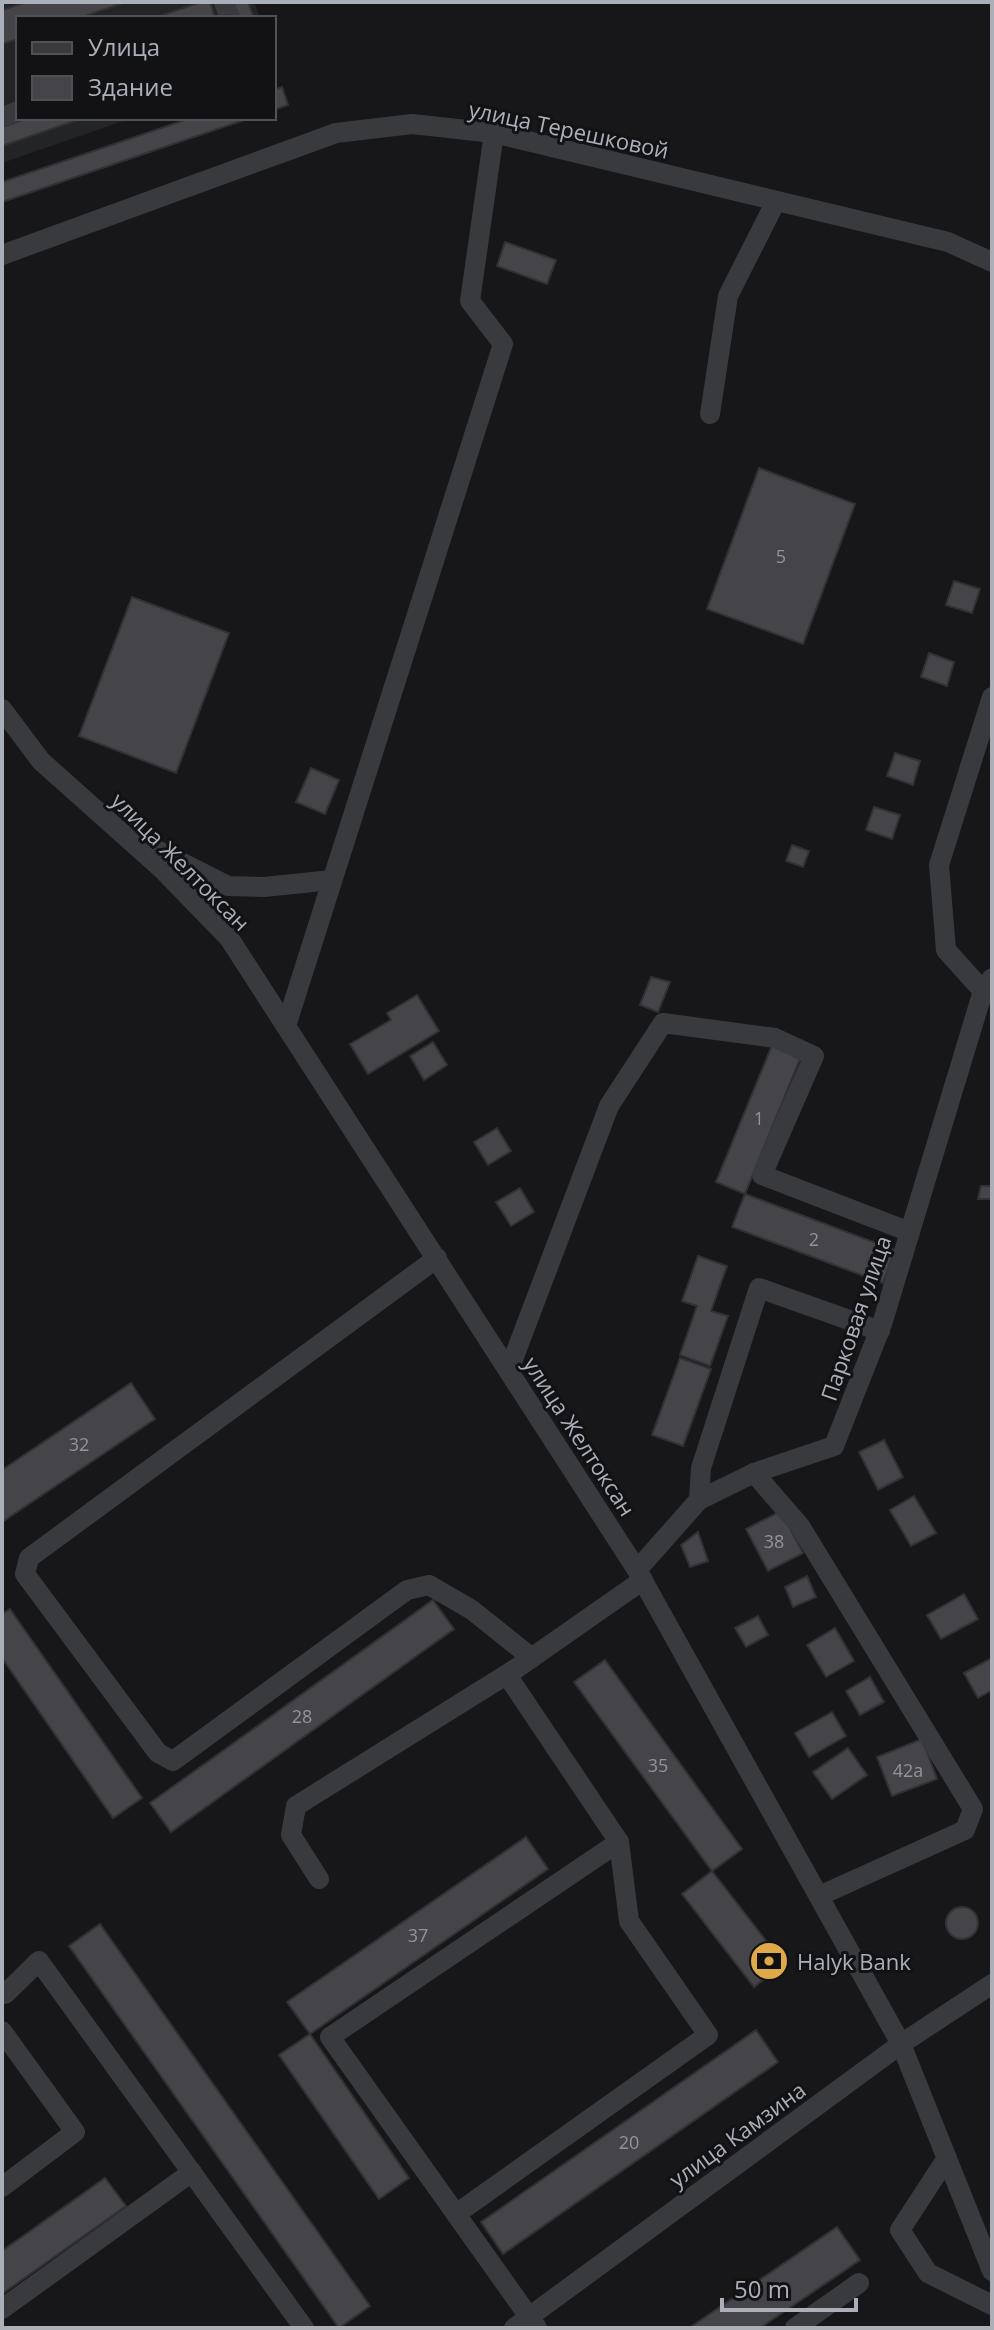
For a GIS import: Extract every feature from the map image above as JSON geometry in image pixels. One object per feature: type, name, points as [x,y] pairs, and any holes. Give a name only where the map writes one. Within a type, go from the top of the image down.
[{"type":"street","name":"улица Терешковой","points":[[2,255],[336,133],[412,124],[494,133],[948,242],[992,262]]},
{"type":"street","points":[[286,1026],[503,344],[470,301],[494,133]]},
{"type":"street","points":[[710,414],[728,296],[776,201]]},
{"type":"street","points":[[987,985],[946,950],[939,865],[992,697]]},
{"type":"street","name":"улица Желтоксан","points":[[2,709],[41,761],[121,832],[229,938],[640,1575],[901,2044],[992,2271]]},
{"type":"street","points":[[121,832],[228,886],[264,887],[332,880]]},
{"type":"street","name":"Парковая улица","points":[[319,1879],[291,1835],[296,1806],[526,1662],[640,1575],[699,1500],[754,1473],[834,1446],[880,1331],[987,985]]},
{"type":"street","points":[[509,1370],[609,1106],[663,1023],[775,1038],[814,1056],[762,1175],[910,1232]]},
{"type":"street","points":[[437,1258],[29,1558],[25,1574],[158,1753],[173,1761],[407,1590],[429,1585],[472,1610],[526,1662],[507,1675],[619,1842],[629,1921],[708,2035],[456,2214]]},
{"type":"street","points":[[699,1500],[701,1468],[759,1288],[880,1331]]},
{"type":"street","points":[[754,1473],[800,1526],[973,1809],[965,1830],[819,1896]]},
{"type":"street","points":[[527,2324],[456,2214],[330,2037],[619,1842]]},
{"type":"street","points":[[5,1994],[39,1961],[304,2328]]},
{"type":"street","name":"улица Камзина","points":[[527,2324],[901,2044],[992,1984]]},
{"type":"street","points":[[2,2031],[75,2132],[2,2187]]},
{"type":"street","points":[[947,2158],[900,2230],[928,2273],[992,2305]]},
{"type":"street","points":[[2,2309],[192,2172]]},
{"type":"street","points":[[795,2328],[859,2283]]},
{"type":"shaded area","points":[[2,2],[254,2],[259,16],[16,16],[16,120],[126,120],[2,163]]},
{"type":"building","points":[[27,2],[126,2],[85,16],[16,16],[16,40],[2,44],[2,10]]},
{"type":"building","points":[[201,2],[210,2],[214,16],[160,16]]},
{"type":"building","points":[[231,2],[248,2],[253,16],[236,16]]},
{"type":"building","points":[[282,87],[288,105],[276,109],[276,89]]},
{"type":"building","points":[[22,120],[77,120],[2,146],[2,127]]},
{"type":"building","points":[[185,120],[244,120],[2,202],[2,182]]},
{"type":"building","points":[[505,242],[556,260],[547,284],[497,266]]},
{"type":"building","points":[[759,468],[855,504],[803,644],[707,609]]},
{"type":"building","points":[[954,581],[980,589],[972,613],[946,605]]},
{"type":"building","points":[[132,597],[229,633],[176,773],[79,736]]},
{"type":"building","points":[[929,653],[954,662],[947,686],[921,677]]},
{"type":"building","points":[[895,753],[920,761],[913,785],[887,776]]},
{"type":"building","points":[[311,768],[339,780],[325,814],[296,802]]},
{"type":"building","points":[[874,807],[900,815],[892,839],[866,830]]},
{"type":"building","points":[[792,845],[809,851],[803,867],[786,861]]},
{"type":"building","points":[[651,977],[670,982],[658,1012],[640,1005]]},
{"type":"building","points":[[417,995],[439,1031],[368,1074],[350,1044],[391,1020],[387,1013]]},
{"type":"building","points":[[433,1042],[447,1065],[424,1080],[410,1056]]},
{"type":"building","points":[[773,1043],[802,1054],[745,1194],[716,1182]]},
{"type":"building","points":[[497,1128],[511,1151],[488,1165],[474,1142]]},
{"type":"building","points":[[981,1186],[992,1186],[992,1199],[978,1199]]},
{"type":"building","points":[[520,1188],[534,1212],[511,1226],[496,1202]]},
{"type":"building","points":[[745,1194],[895,1250],[883,1283],[732,1227]]},
{"type":"building","points":[[698,1256],[727,1266],[711,1311],[728,1316],[710,1366],[680,1355],[697,1306],[682,1301]]},
{"type":"building","points":[[680,1358],[711,1369],[683,1446],[652,1435]]},
{"type":"building","points":[[131,1383],[155,1419],[2,1522],[2,1470]]},
{"type":"building","points":[[884,1440],[903,1477],[878,1490],[859,1452]]},
{"type":"building","points":[[914,1496],[936,1533],[911,1546],[890,1510]]},
{"type":"building","points":[[781,1511],[803,1553],[768,1571],[746,1529]]},
{"type":"building","points":[[698,1532],[708,1561],[690,1567],[681,1545]]},
{"type":"building","points":[[807,1576],[816,1597],[793,1607],[785,1587]]},
{"type":"building","points":[[964,1594],[978,1619],[941,1639],[927,1615]]},
{"type":"building","points":[[433,1600],[454,1629],[171,1832],[150,1803]]},
{"type":"building","points":[[10,1609],[142,1798],[113,1818],[2,1658],[2,1614]]},
{"type":"building","points":[[758,1616],[768,1635],[746,1647],[735,1628]]},
{"type":"building","points":[[835,1628],[854,1661],[826,1677],[807,1645]]},
{"type":"building","points":[[992,1658],[992,1690],[978,1698],[964,1673]]},
{"type":"building","points":[[605,1660],[742,1849],[712,1871],[574,1682]]},
{"type":"building","points":[[870,1677],[884,1702],[860,1715],[846,1691]]},
{"type":"building","points":[[832,1712],[846,1736],[809,1757],[795,1733]]},
{"type":"building","points":[[922,1739],[937,1779],[892,1796],[877,1757]]},
{"type":"building","points":[[848,1748],[867,1775],[832,1799],[813,1772]]},
{"type":"building","points":[[526,1837],[548,1869],[310,2034],[287,2002]]},
{"type":"building","points":[[712,1871],[784,1964],[754,1987],[682,1894]]},
{"type":"building","points":[[962,1907],[974,1911],[978,1923],[974,1935],[962,1939],[950,1935],[946,1923],[950,1911]]},
{"type":"building","points":[[100,1924],[370,2306],[339,2328],[69,1946]]},
{"type":"building","points":[[756,2030],[778,2062],[503,2254],[481,2222]]},
{"type":"building","points":[[310,2034],[409,2178],[379,2199],[279,2055]]},
{"type":"building","points":[[105,2178],[126,2206],[2,2294],[2,2251]]},
{"type":"building","points":[[837,2227],[860,2260],[760,2328],[689,2328]]},
{"type":"place","name":"Halyk Bank","points":[[769,1961]]}]
